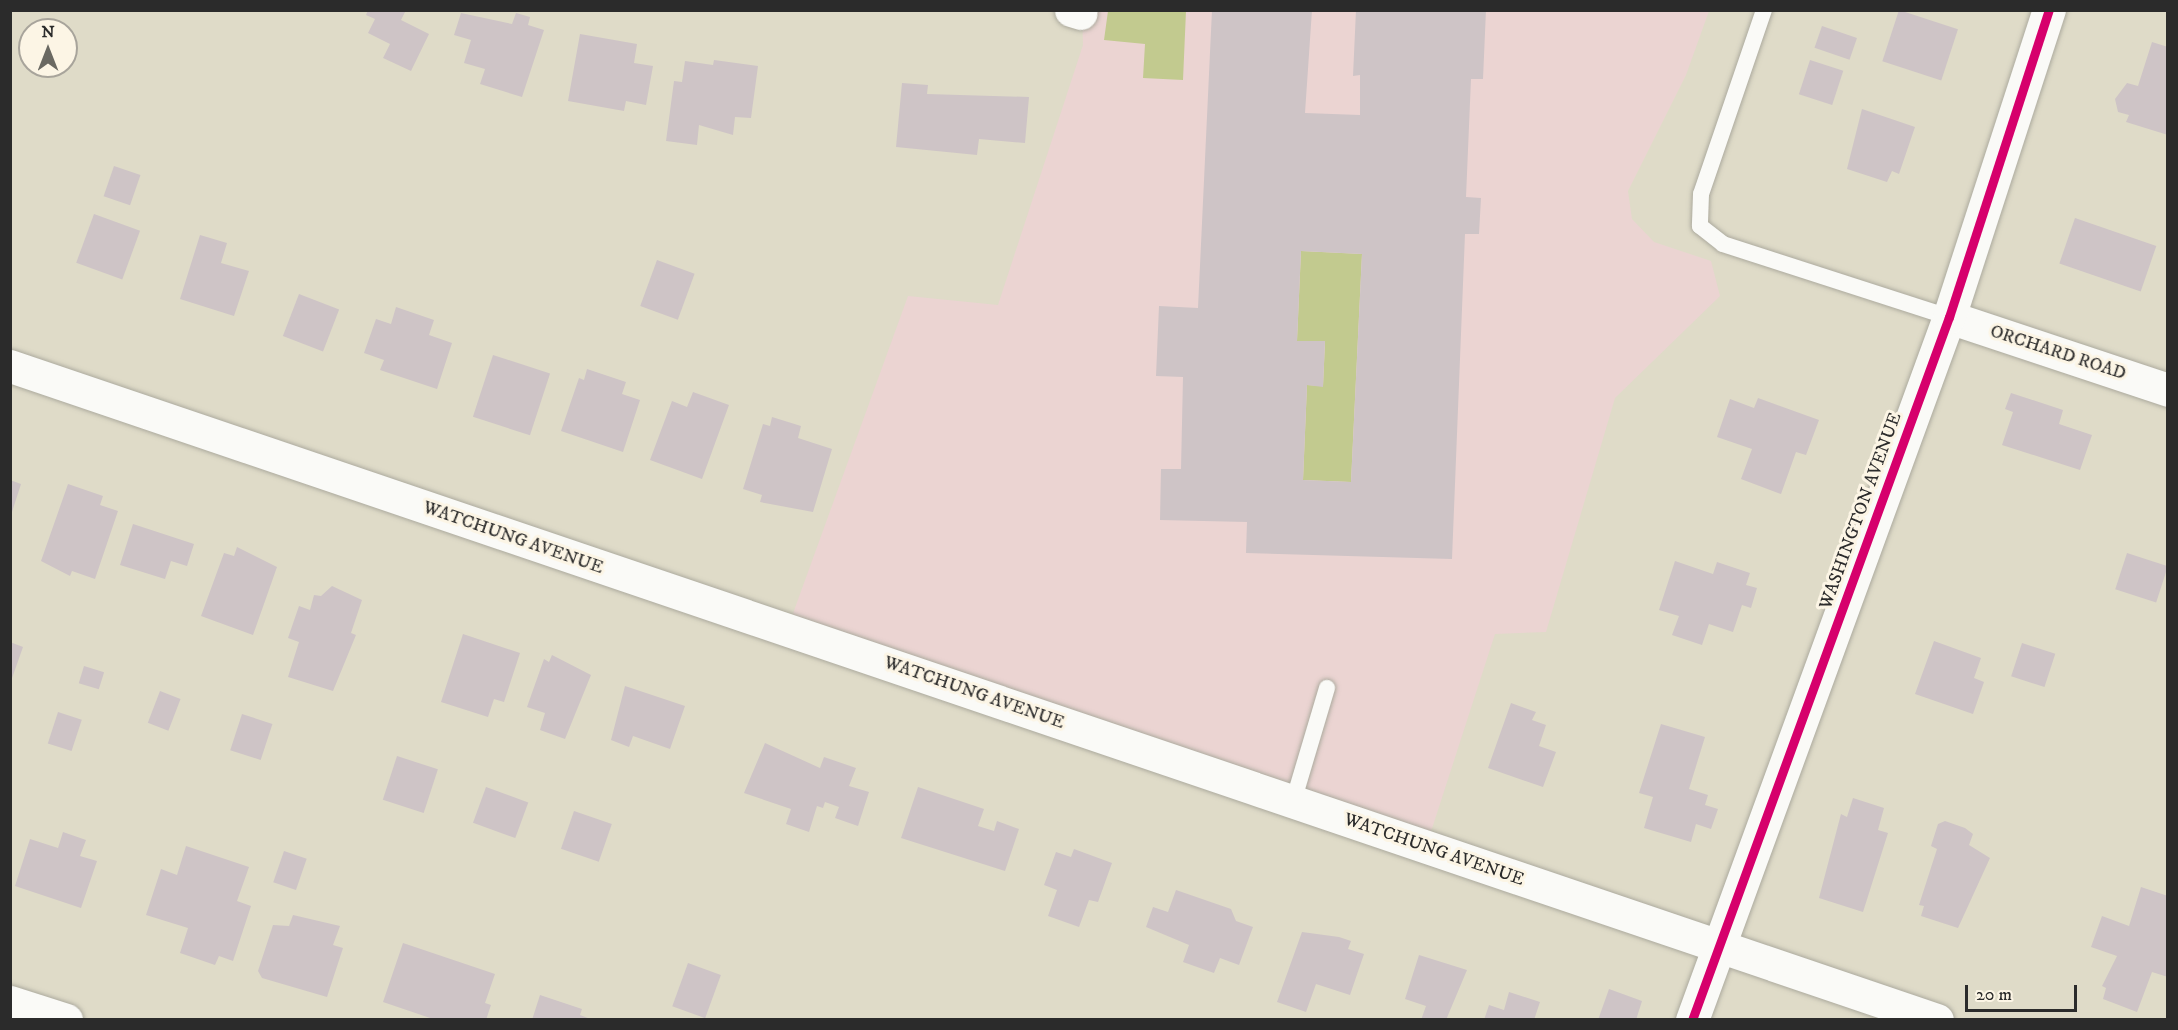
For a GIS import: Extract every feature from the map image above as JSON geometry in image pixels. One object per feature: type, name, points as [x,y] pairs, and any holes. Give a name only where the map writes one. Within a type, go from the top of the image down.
[{"type":"main road","name":"WASHINGTON AVENUE","points":[[1692,1020],[1721,946],[1949,317],[2049,10]]},
{"type":"main road","name":"ORCHARD ROAD","points":[[1949,317],[2168,390]]},
{"type":"main road","name":"WATCHUNG AVENUE","points":[[10,366],[1937,1020]]},
{"type":"main road","points":[[10,1002],[66,1020]]},
{"type":"lane","points":[[1764,10],[1701,194],[1700,226],[1723,244],[1949,317]]},
{"type":"lane","points":[[1293,802],[1327,688]]},
{"type":"shaded area","points":[[1082,11],[1709,11],[1686,75],[1628,191],[1632,219],[1654,242],[1711,261],[1720,296],[1615,398],[1546,632],[1495,634],[1426,847],[787,630],[908,296],[998,305],[1083,45]]},
{"type":"green space","points":[[1108,11],[1186,11],[1183,80],[1143,78],[1145,44],[1104,40]]},
{"type":"green space","points":[[1301,251],[1362,254],[1351,482],[1303,480],[1307,385],[1323,386],[1325,342],[1297,341]]},
{"type":"building","points":[[368,10],[406,10],[401,20],[429,34],[411,71],[383,58],[390,44],[368,33],[375,19],[366,15]]},
{"type":"building","points":[[1212,10],[1312,10],[1305,113],[1360,115],[1360,75],[1353,76],[1356,10],[1486,10],[1483,79],[1471,79],[1466,197],[1481,198],[1479,234],[1465,234],[1452,559],[1246,553],[1247,522],[1160,520],[1161,469],[1181,469],[1183,377],[1156,376],[1159,306],[1198,308]],"holes":[[[1301,251],[1362,254],[1351,482],[1303,480],[1307,385],[1323,387],[1325,341],[1297,341]]]},
{"type":"building","points":[[1899,10],[1958,29],[1941,81],[1882,61]]},
{"type":"building","points":[[461,13],[512,24],[516,13],[530,17],[528,25],[544,30],[522,97],[480,84],[485,69],[464,63],[471,40],[454,35]]},
{"type":"building","points":[[1822,26],[1857,38],[1849,60],[1815,48]]},
{"type":"building","points":[[580,34],[637,44],[634,63],[653,66],[646,105],[626,101],[624,111],[568,101]]},
{"type":"building","points":[[2152,42],[2168,47],[2168,135],[2126,122],[2129,115],[2118,112],[2115,99],[2127,83],[2138,86]]},
{"type":"building","points":[[714,60],[758,66],[751,118],[735,117],[733,135],[699,125],[697,145],[666,141],[674,81],[682,82],[685,61],[713,65]]},
{"type":"building","points":[[1810,60],[1843,71],[1832,105],[1799,94]]},
{"type":"building","points":[[902,83],[928,85],[927,94],[1029,97],[1025,143],[979,139],[977,155],[896,147]]},
{"type":"building","points":[[1862,109],[1915,127],[1899,174],[1892,171],[1887,182],[1847,169]]},
{"type":"building","points":[[114,166],[140,175],[130,205],[104,196]]},
{"type":"building","points":[[94,214],[140,231],[122,280],[76,263]]},
{"type":"building","points":[[2075,218],[2156,246],[2141,291],[2059,263]]},
{"type":"building","points":[[200,235],[227,243],[221,263],[249,271],[234,316],[180,299]]},
{"type":"building","points":[[657,260],[695,274],[678,320],[640,306]]},
{"type":"building","points":[[299,294],[339,309],[323,351],[283,336]]},
{"type":"building","points":[[396,307],[434,320],[429,335],[452,343],[437,389],[380,370],[384,360],[364,353],[376,319],[391,324]]},
{"type":"building","points":[[493,355],[550,374],[530,435],[473,417]]},
{"type":"building","points":[[587,369],[626,382],[622,394],[640,400],[623,452],[561,431],[579,378],[584,380]]},
{"type":"building","points":[[693,392],[729,405],[702,479],[650,460],[672,401],[687,407]]},
{"type":"building","points":[[2011,393],[2063,410],[2059,424],[2092,435],[2080,470],[2002,445],[2013,412],[2005,409]]},
{"type":"building","points":[[1758,398],[1819,420],[1806,455],[1796,452],[1781,494],[1741,479],[1752,449],[1717,437],[1730,399],[1754,408]]},
{"type":"building","points":[[772,417],[801,426],[798,438],[832,449],[813,512],[760,502],[762,495],[743,489],[763,424],[770,426]]},
{"type":"building","points":[[10,480],[21,484],[11,515],[10,515]]},
{"type":"building","points":[[68,484],[103,496],[100,505],[118,511],[95,579],[72,571],[70,576],[41,561]]},
{"type":"building","points":[[133,524],[194,544],[187,566],[171,561],[165,579],[120,565]]},
{"type":"building","points":[[237,547],[277,567],[253,635],[201,616],[224,553],[234,556]]},
{"type":"building","points":[[2127,553],[2168,566],[2156,602],[2115,589]]},
{"type":"building","points":[[1675,561],[1713,574],[1717,562],[1750,573],[1746,585],[1757,588],[1751,608],[1742,605],[1733,632],[1709,624],[1702,645],[1672,635],[1679,616],[1659,610]]},
{"type":"building","points":[[332,586],[362,600],[351,633],[356,635],[333,691],[288,677],[299,642],[288,638],[299,606],[310,610],[314,595],[321,596]]},
{"type":"building","points":[[463,634],[520,653],[504,702],[494,699],[488,717],[441,702]]},
{"type":"building","points":[[1934,641],[1981,658],[1974,678],[1984,682],[1973,714],[1915,694]]},
{"type":"building","points":[[10,642],[23,647],[11,681],[10,681]]},
{"type":"building","points":[[2022,643],[2055,654],[2044,687],[2011,676]]},
{"type":"building","points":[[552,655],[591,675],[565,739],[540,730],[545,713],[527,707],[544,659],[549,662]]},
{"type":"building","points":[[84,666],[104,672],[99,689],[79,683]]},
{"type":"building","points":[[625,686],[685,706],[670,749],[633,736],[629,747],[611,740]]},
{"type":"building","points":[[160,691],[181,699],[168,731],[148,723]]},
{"type":"building","points":[[1511,703],[1536,712],[1532,720],[1546,725],[1539,746],[1556,752],[1543,787],[1488,768]]},
{"type":"building","points":[[58,712],[82,720],[72,751],[48,743]]},
{"type":"building","points":[[242,714],[272,724],[261,760],[230,750]]},
{"type":"building","points":[[1661,724],[1705,737],[1689,789],[1708,795],[1705,805],[1718,809],[1711,829],[1696,824],[1691,842],[1644,828],[1653,797],[1639,793]]},
{"type":"building","points":[[765,743],[820,768],[824,757],[856,768],[849,786],[869,792],[858,826],[835,818],[839,807],[825,802],[823,808],[817,806],[809,832],[786,824],[791,809],[744,793]]},
{"type":"building","points":[[397,756],[438,769],[424,813],[383,800]]},
{"type":"building","points":[[486,787],[528,802],[515,838],[473,823]]},
{"type":"building","points":[[918,787],[984,809],[978,826],[994,831],[997,821],[1019,829],[1005,871],[901,838]]},
{"type":"building","points":[[1853,798],[1884,808],[1878,830],[1888,833],[1863,912],[1819,898],[1841,814],[1847,817]]},
{"type":"building","points":[[574,811],[612,824],[599,862],[561,849]]},
{"type":"building","points":[[1945,821],[1965,828],[1973,834],[1969,845],[1990,858],[1958,928],[1921,916],[1924,906],[1919,905],[1937,849],[1931,846],[1938,824]]},
{"type":"building","points":[[63,832],[86,840],[80,856],[97,861],[81,908],[15,886],[30,839],[58,848]]},
{"type":"building","points":[[186,846],[249,867],[237,901],[251,906],[233,961],[219,956],[215,965],[180,953],[188,928],[146,915],[161,869],[177,875]]},
{"type":"building","points":[[1074,849],[1112,863],[1098,902],[1089,900],[1079,927],[1048,916],[1057,890],[1044,885],[1056,852],[1071,857]]},
{"type":"building","points":[[284,851],[307,859],[296,890],[273,882]]},
{"type":"building","points":[[2141,887],[2168,896],[2168,977],[2152,972],[2137,1012],[2103,999],[2106,988],[2102,986],[2117,956],[2091,947],[2102,916],[2129,926]]},
{"type":"building","points":[[1176,890],[1231,909],[1236,921],[1253,927],[1239,965],[1220,958],[1214,973],[1183,962],[1189,945],[1146,927],[1153,907],[1168,912]]},
{"type":"building","points":[[293,915],[340,926],[333,945],[343,948],[327,997],[262,978],[258,971],[273,925],[289,926]]},
{"type":"building","points":[[1302,932],[1351,941],[1348,949],[1364,954],[1350,995],[1316,984],[1306,1012],[1277,1002]]},
{"type":"building","points":[[403,943],[495,974],[485,1003],[491,1005],[486,1020],[436,1020],[383,1002]]},
{"type":"building","points":[[1419,955],[1467,970],[1446,1020],[1421,1020],[1426,1006],[1405,999]]},
{"type":"building","points":[[688,963],[721,975],[705,1018],[672,1006]]},
{"type":"building","points":[[1609,989],[1642,1001],[1636,1020],[1598,1020]]},
{"type":"building","points":[[1509,992],[1540,1002],[1534,1020],[1484,1020],[1489,1005],[1504,1010]]},
{"type":"building","points":[[540,995],[582,1009],[580,1015],[593,1020],[532,1020]]},
{"type":"cycle path","points":[[1692,1020],[1949,317],[2049,10]]}]
